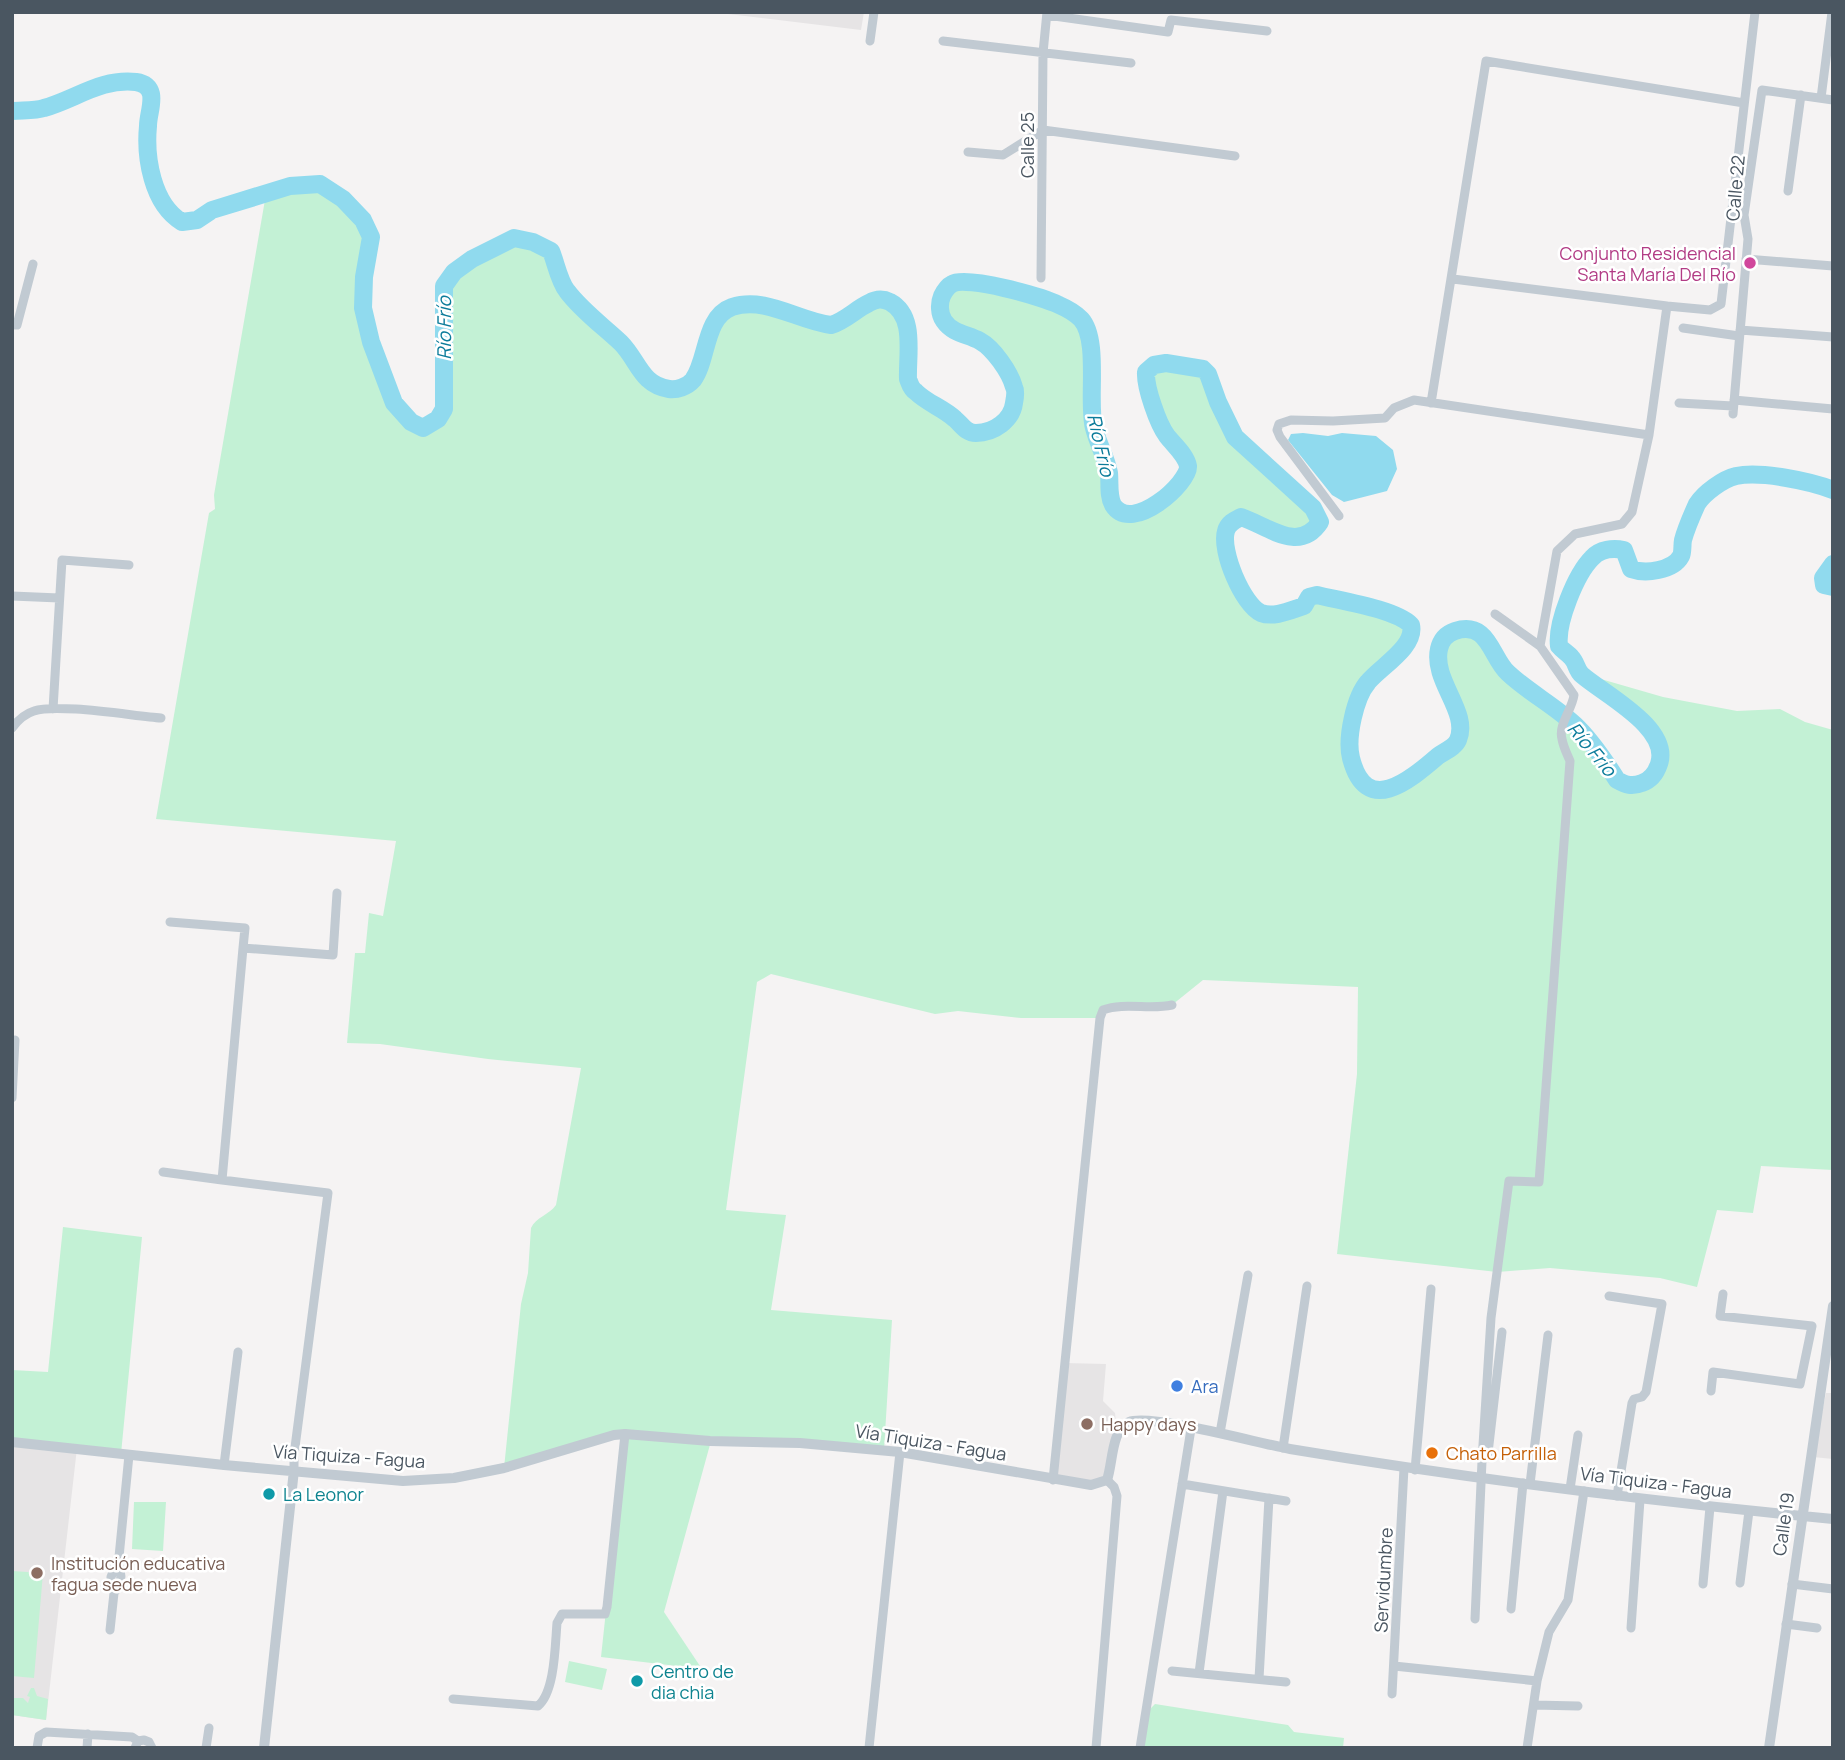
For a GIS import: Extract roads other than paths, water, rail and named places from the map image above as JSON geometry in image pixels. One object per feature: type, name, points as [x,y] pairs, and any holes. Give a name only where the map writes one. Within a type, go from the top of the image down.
[{"type":"street","points":[[870,41],[874,12]]},
{"type":"street","points":[[1453,279],[1710,310],[1721,304],[1755,12]]},
{"type":"street","points":[[1821,98],[1832,12]]},
{"type":"street","points":[[1047,13],[1168,32],[1171,20],[1267,31]]},
{"type":"street","name":"Calle 25","points":[[1041,278],[1043,53],[1047,13]]},
{"type":"street","points":[[943,41],[1131,63]]},
{"type":"street","points":[[1431,403],[1486,61],[1744,103]]},
{"type":"street","name":"Calle 22","points":[[1733,407],[1748,239],[1744,215],[1762,90],[1801,95]]},
{"type":"street","points":[[1788,191],[1801,95],[1833,100]]},
{"type":"street","points":[[968,152],[1003,155],[1043,130],[1235,156]]},
{"type":"street","points":[[1746,259],[1833,266]]},
{"type":"street","points":[[12,325],[17,325],[33,264]]},
{"type":"street","points":[[1540,646],[1557,551],[1575,534],[1622,524],[1632,512],[1649,435],[1668,306]]},
{"type":"street","points":[[1683,328],[1833,337]]},
{"type":"street","points":[[1339,516],[1280,437],[1277,429],[1279,424],[1291,420],[1385,418],[1394,408],[1414,400],[1649,435]]},
{"type":"street","points":[[1679,403],[1833,409]]},
{"type":"street","points":[[53,709],[62,560],[129,565]]},
{"type":"street","points":[[12,596],[59,598]]},
{"type":"street","points":[[1475,1619],[1491,1318],[1509,1181],[1539,1181],[1570,761],[1560,736],[1563,723],[1572,708],[1574,695],[1540,646],[1495,614]]},
{"type":"street","points":[[12,728],[20,718],[35,710],[53,709],[161,718]]},
{"type":"street","points":[[243,948],[333,956],[337,893]]},
{"type":"street","points":[[170,922],[245,928],[222,1180]]},
{"type":"street","points":[[1053,1479],[1100,1018],[1103,1010],[1111,1007],[1172,1005]]},
{"type":"street","points":[[12,1098],[15,1040]]},
{"type":"street","points":[[163,1172],[328,1193],[293,1455],[294,1470],[264,1748]]},
{"type":"street","points":[[1220,1433],[1248,1275]]},
{"type":"street","points":[[1283,1448],[1307,1286]]},
{"type":"street","name":"Servidumbre","points":[[1392,1694],[1410,1469],[1431,1289]]},
{"type":"street","points":[[1711,1391],[1713,1372],[1800,1384],[1812,1326],[1720,1316],[1723,1294]]},
{"type":"street","points":[[1609,1296],[1662,1304],[1646,1392],[1632,1403],[1617,1496]]},
{"type":"street","name":"Calle 19","points":[[1769,1748],[1833,1306]]},
{"type":"street","points":[[1483,1479],[1502,1332]]},
{"type":"street","points":[[1511,1609],[1548,1335]]},
{"type":"street","points":[[224,1465],[238,1352]]},
{"type":"street","points":[[1805,1361],[1824,1365]]},
{"type":"street","name":"Vía Tiquiza - Fagua","points":[[12,1442],[403,1481],[454,1478],[504,1468],[625,1434],[710,1441],[800,1443],[900,1452],[1091,1485],[1107,1479],[1117,1435],[1126,1423],[1134,1421],[1220,1433],[1283,1448],[1410,1469],[1640,1500],[1833,1520]]},
{"type":"street","points":[[1140,1748],[1191,1429]]},
{"type":"street","points":[[453,1699],[538,1706],[544,1702],[549,1690],[557,1623],[562,1614],[605,1614],[625,1434]]},
{"type":"street","points":[[1570,1489],[1578,1434]]},
{"type":"street","points":[[869,1748],[900,1452]]},
{"type":"street","points":[[110,1630],[114,1593],[111,1577],[118,1564],[129,1455]]},
{"type":"street","points":[[1097,1748],[1117,1496],[1107,1479]]},
{"type":"street","points":[[1182,1484],[1286,1501]]},
{"type":"street","points":[[1199,1673],[1223,1491]]},
{"type":"street","points":[[1527,1748],[1549,1632],[1568,1600],[1584,1491]]},
{"type":"street","points":[[1259,1679],[1269,1498]]},
{"type":"street","points":[[1631,1628],[1640,1500]]},
{"type":"street","points":[[1703,1584],[1710,1507]]},
{"type":"street","points":[[1740,1583],[1749,1511]]},
{"type":"street","points":[[1792,1584],[1833,1589]]},
{"type":"street","points":[[1786,1624],[1817,1629]]},
{"type":"street","points":[[1394,1666],[1538,1681]]},
{"type":"street","points":[[1172,1671],[1286,1682]]},
{"type":"street","points":[[1534,1705],[1578,1706]]},
{"type":"street","points":[[206,1748],[209,1728]]},
{"type":"street","points":[[37,1748],[41,1733],[132,1737],[137,1744],[147,1740],[152,1748]]},
{"type":"street","points":[[86,1748],[88,1734]]},
{"type":"water","points":[[1291,434],[1376,436],[1393,450],[1397,469],[1387,491],[1344,502],[1332,495],[1288,440]]},
{"type":"waterway","name":"Río Frío","points":[[12,111],[44,108],[111,83],[136,82],[145,85],[151,98],[147,138],[153,179],[164,204],[182,222],[197,220],[212,210],[290,186],[320,184],[343,199],[363,220],[371,237],[364,277],[363,308],[371,342],[394,403],[411,422],[423,428],[438,419],[444,409],[444,286],[454,272],[472,259],[514,238],[533,242],[551,251],[567,291],[621,343],[652,383],[669,389],[682,388],[693,380],[711,329],[723,312],[732,307],[745,304],[770,307],[831,325],[872,302],[890,302],[904,316],[907,326],[908,379],[912,388],[973,433],[989,431],[1006,420],[1013,409],[1015,390],[1005,368],[990,349],[980,341],[952,329],[944,321],[940,305],[945,291],[952,284],[972,282],[1022,292],[1059,305],[1079,317],[1087,329],[1092,356],[1094,428],[1108,467],[1111,501],[1122,513],[1133,514],[1158,503],[1180,483],[1188,466],[1160,423],[1150,396],[1146,372],[1154,365],[1166,363],[1203,369],[1208,374],[1235,437],[1313,508],[1320,522],[1312,531],[1293,537],[1241,517],[1230,524],[1226,531],[1226,551],[1234,576],[1247,600],[1261,613],[1271,615],[1304,606],[1309,597],[1317,595],[1381,610],[1411,625],[1411,633],[1403,649],[1373,676],[1363,689],[1353,718],[1351,758],[1358,776],[1367,786],[1377,790],[1402,783],[1458,740],[1459,718],[1438,661],[1443,640],[1455,631],[1466,629],[1482,636],[1508,673],[1581,731],[1617,780],[1632,785],[1648,780],[1659,764],[1660,751],[1655,738],[1634,714],[1582,675],[1573,659],[1559,646],[1564,612],[1586,565],[1599,553],[1615,549],[1624,550],[1631,569],[1651,571],[1672,565],[1681,556],[1684,536],[1697,504],[1714,487],[1736,476],[1785,478],[1833,490]]},
{"type":"waterway","name":"Río Frío","points":[[1833,564],[1823,578],[1824,585],[1833,587]]},
{"type":"place","name":"Conjunto Residencial Santa María Del Río","points":[[1750,263]]},
{"type":"place","name":"Ara","points":[[1177,1386]]},
{"type":"place","name":"Happy days","points":[[1087,1424]]},
{"type":"place","name":"Chato Parrilla","points":[[1432,1453]]},
{"type":"place","name":"La Leonor","points":[[269,1494]]},
{"type":"place","name":"Institución educativa fagua sede nueva","points":[[37,1573]]},
{"type":"place","name":"Centro de dia chia","points":[[637,1681]]}]
